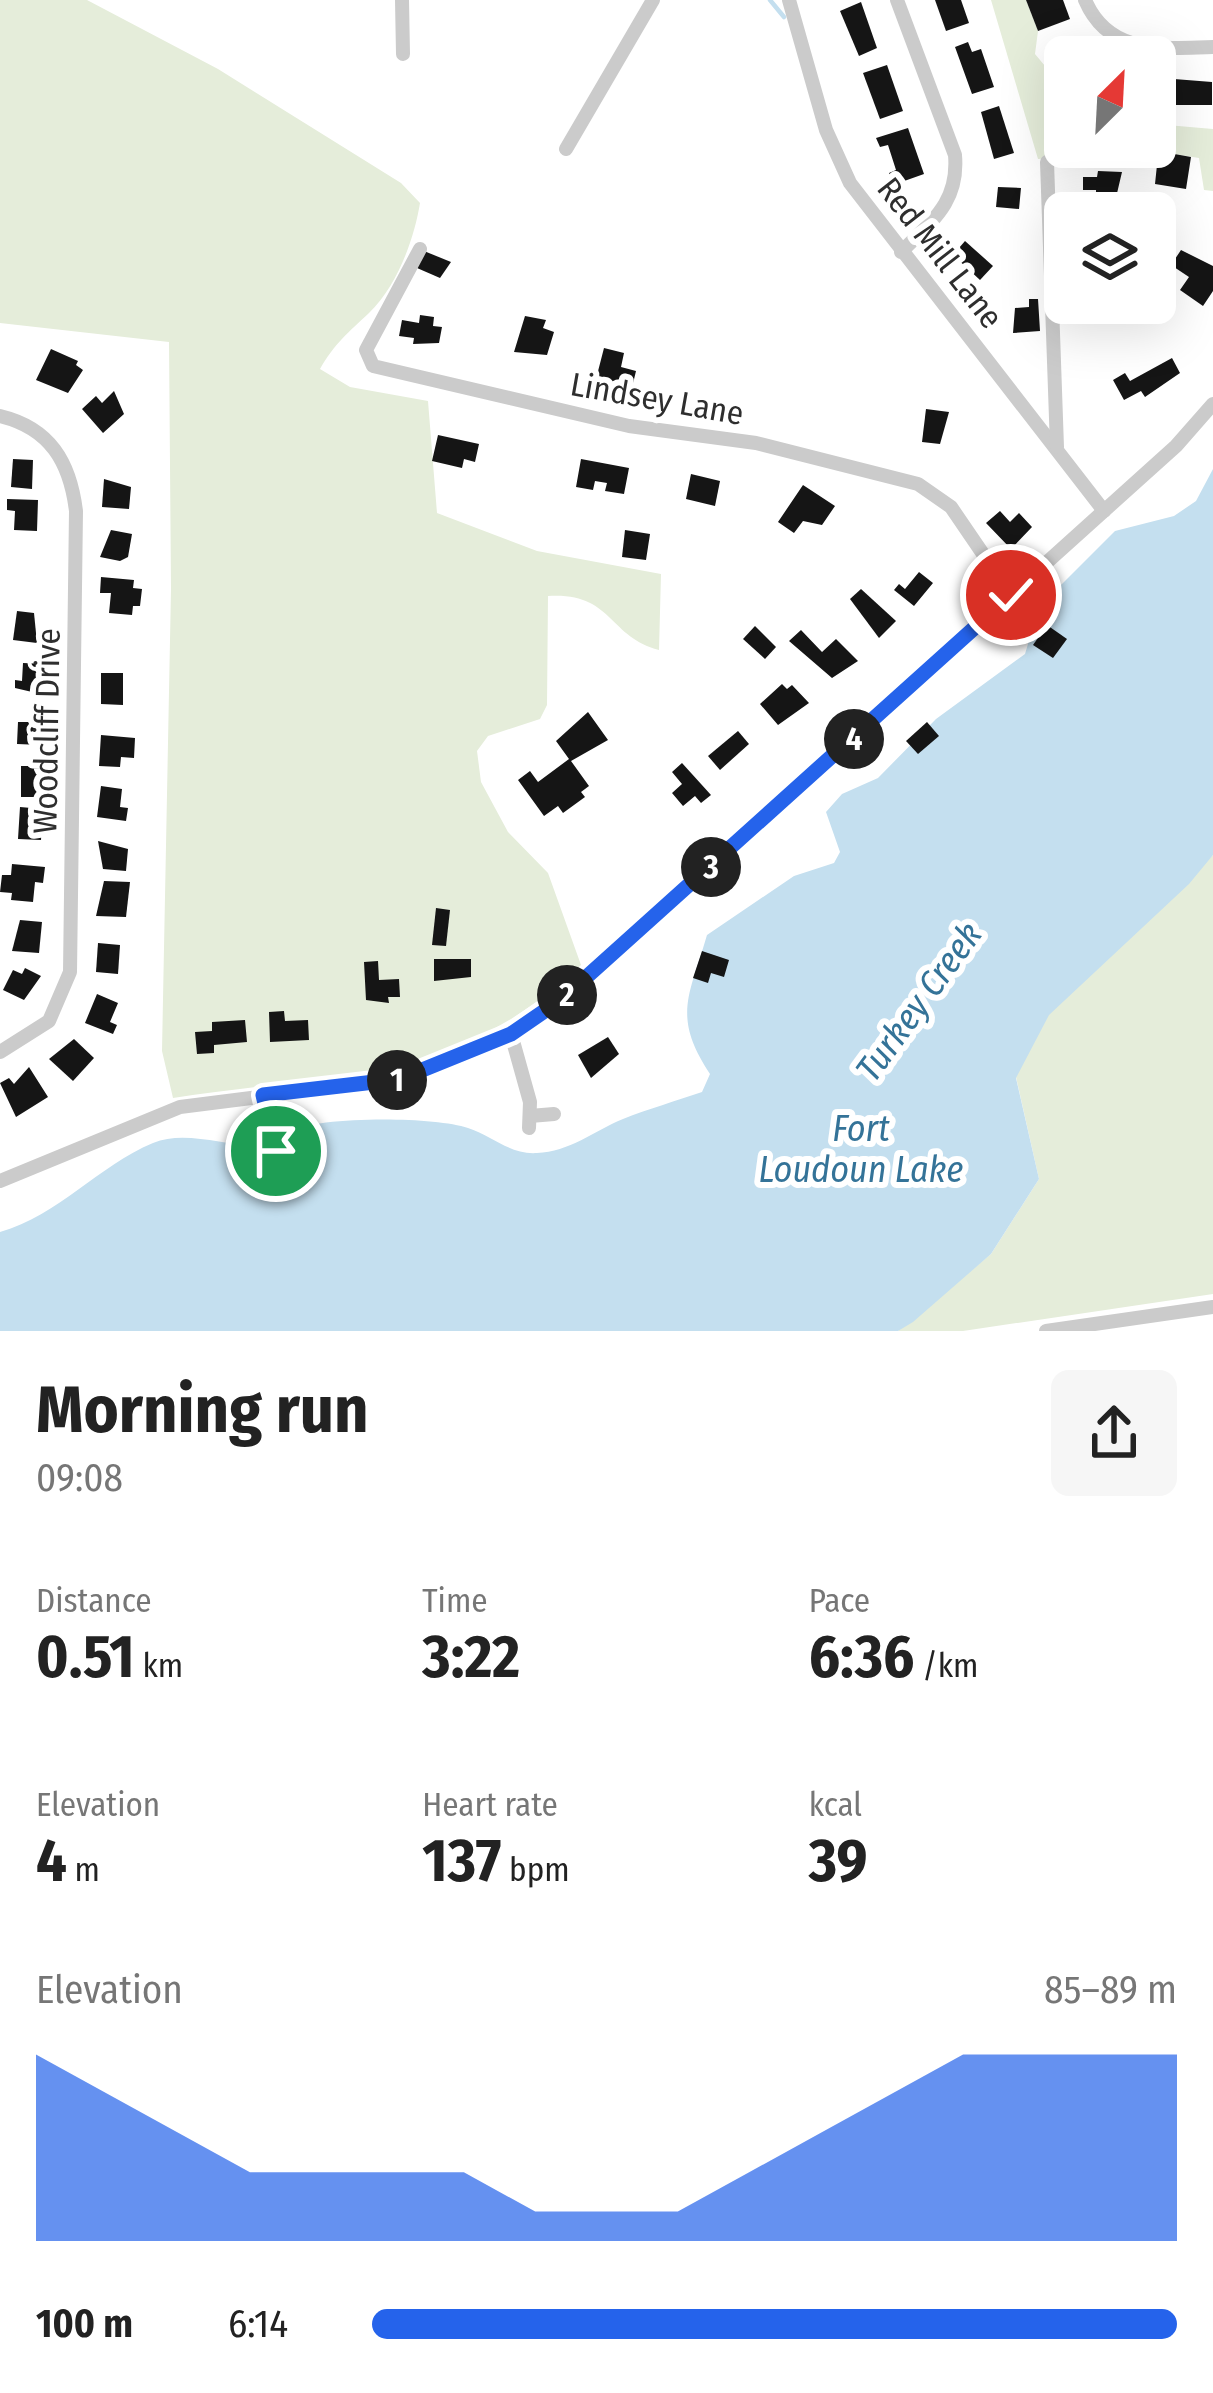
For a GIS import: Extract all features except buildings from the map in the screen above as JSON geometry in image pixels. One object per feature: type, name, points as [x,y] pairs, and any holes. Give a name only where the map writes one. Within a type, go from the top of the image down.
[{"type":"street","points":[[402,0],[404,54]]},
{"type":"street","points":[[566,149],[653,0]]},
{"type":"street","name":"Red Mill Lane","points":[[789,0],[826,130],[850,183],[1104,512]]},
{"type":"street","points":[[897,0],[955,155],[957,180],[950,203],[901,252]]},
{"type":"street","points":[[1085,0],[1106,31],[1125,43],[1150,49],[1213,47]]},
{"type":"street","name":"Lindsey Lane","points":[[420,249],[366,350],[373,366],[629,427],[736,439],[904,480],[951,507],[1011,595]]},
{"type":"street","points":[[1057,447],[1059,324]]},
{"type":"street","points":[[0,1181],[133,1122],[180,1107],[400,1079],[511,1034],[562,999],[1104,512],[1213,404]]},
{"type":"street","name":"Woodcliff Drive","points":[[0,416],[22,422],[48,438],[73,480],[76,511],[70,972],[49,1021],[0,1052]]},
{"type":"street","points":[[511,1034],[522,1062],[529,1122],[554,1114]]},
{"type":"street","points":[[263,1095],[276,1151]]},
{"type":"street","points":[[1048,1331],[1213,1307]]},
{"type":"green space","points":[[0,0],[87,0],[218,69],[401,183],[420,203],[403,262],[379,302],[336,345],[320,369],[350,387],[428,401],[437,513],[537,551],[661,574],[659,650],[629,636],[586,601],[548,596],[547,705],[540,719],[488,736],[477,751],[481,782],[508,832],[548,873],[581,965],[533,1004],[486,1033],[389,1067],[173,1098],[162,1051],[171,589],[169,342],[0,323]]},
{"type":"green space","points":[[991,0],[1026,0],[1038,31],[1035,54],[1044,65],[1044,159],[1038,159]]},
{"type":"green space","points":[[1176,126],[1213,129],[1213,191],[1204,190],[1199,158],[1176,154]]},
{"type":"green space","points":[[1213,855],[1213,1294],[963,1331],[898,1331],[991,1254],[1039,1179],[1016,1077],[1045,1008],[1082,983]]},
{"type":"water","name":"Fort Loudoun Lake","points":[[1213,469],[1213,855],[1189,884],[1049,1015],[1016,1078],[1039,1179],[991,1254],[913,1322],[898,1331],[0,1331],[0,1232],[41,1214],[153,1143],[184,1138],[267,1146],[283,1144],[287,1132],[302,1127],[403,1120],[468,1128],[509,1148],[537,1153],[560,1149],[623,1119],[702,1092],[710,1074],[691,1037],[688,1006],[707,935],[794,876],[834,863],[840,852],[826,812],[842,794],[878,778],[936,719],[1025,654],[1039,607],[1115,531],[1174,516],[1196,501]]},
{"type":"waterway","points":[[770,0],[784,17]]},
{"type":"route","points":[[276,1151],[263,1095],[339,1090],[400,1079],[461,1059],[511,1034],[562,999],[1011,595]]},
{"type":"water label","name":"Turkey Creek","points":[[919,1002]]}]
